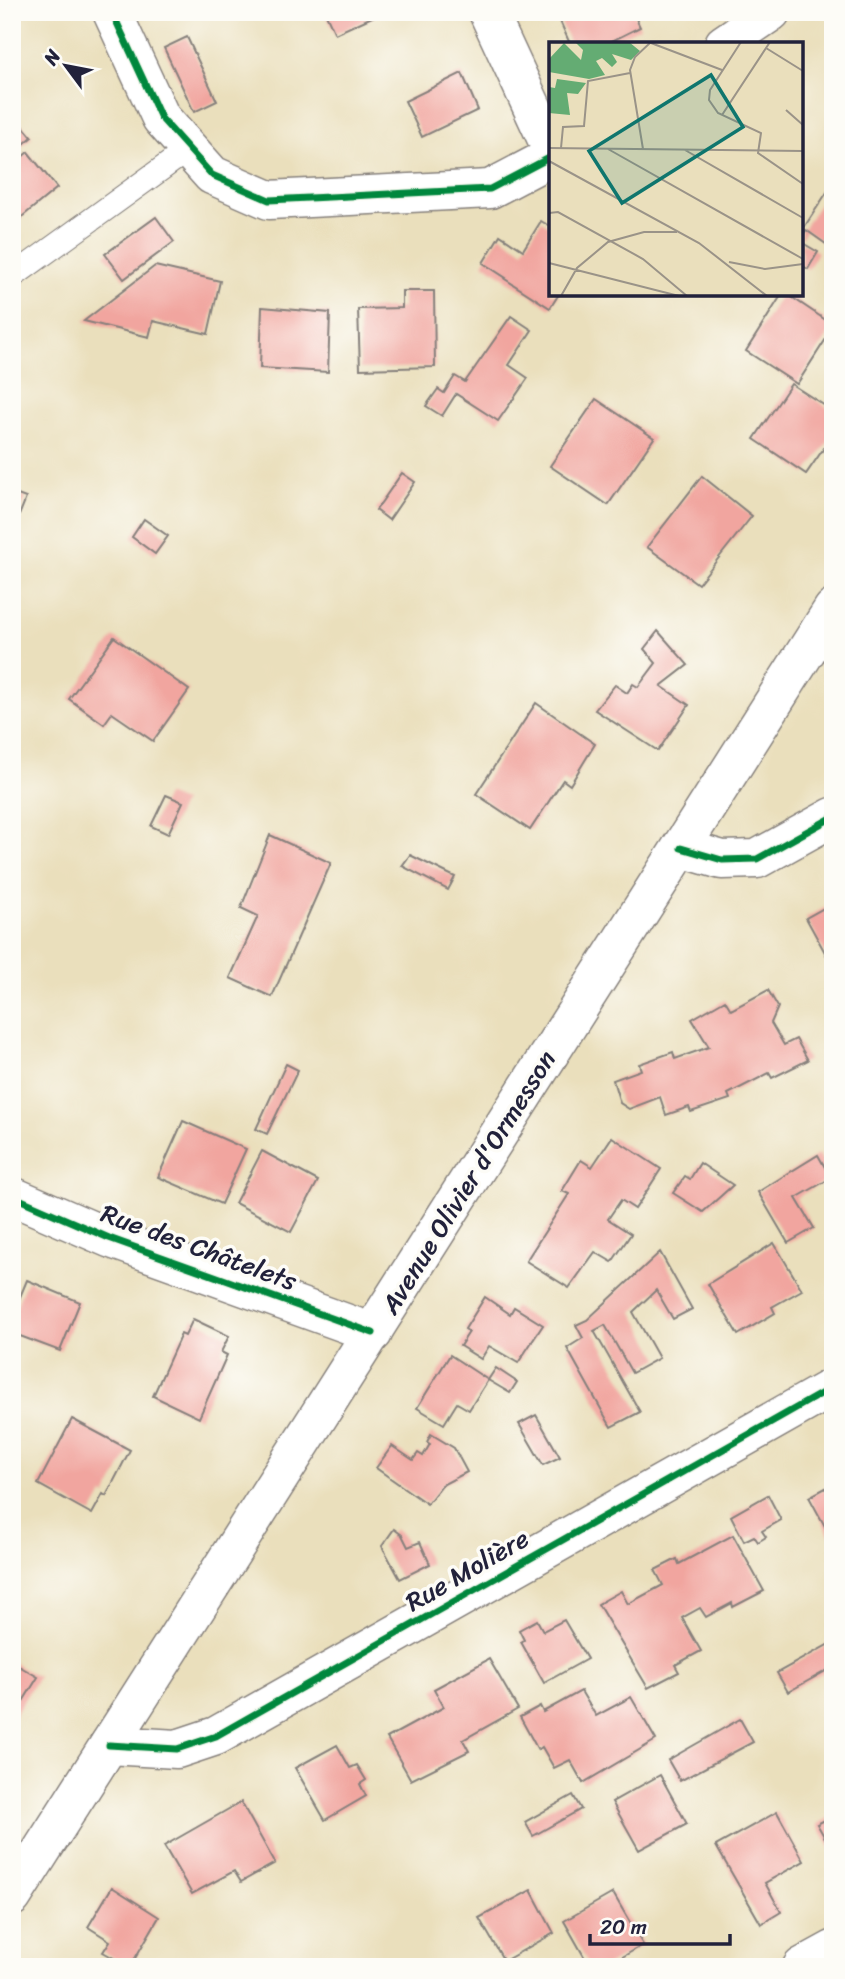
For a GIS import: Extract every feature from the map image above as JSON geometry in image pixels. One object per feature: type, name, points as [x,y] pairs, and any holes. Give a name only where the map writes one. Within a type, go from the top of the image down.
[{"type":"street","points":[[112,12],[161,118],[212,175],[269,200],[490,189],[549,159]]},
{"type":"street","points":[[488,12],[549,144]]},
{"type":"street","points":[[727,42],[771,12]]},
{"type":"street","name":"Avenue Olivier d'Ormesson","points":[[12,1897],[833,609]]},
{"type":"street","points":[[681,848],[722,860],[757,859],[833,817]]},
{"type":"street","name":"Rue des Châtelets","points":[[12,1196],[109,1238],[373,1333]]},
{"type":"street","name":"Rue Molière","points":[[109,1745],[177,1749],[216,1736],[833,1387]]},
{"type":"street","points":[[802,1967],[833,1950]]},
{"type":"lane","points":[[12,277],[189,149]]},
{"type":"building","points":[[325,12],[383,12],[335,34]]},
{"type":"building","points":[[556,12],[633,12],[640,27],[610,42],[569,42]]},
{"type":"building","points":[[187,37],[217,101],[194,112],[164,48]]},
{"type":"building","points":[[462,73],[478,110],[422,137],[405,101]]},
{"type":"building","points":[[12,113],[32,137],[17,150],[22,157],[28,152],[57,188],[12,225]]},
{"type":"building","points":[[833,183],[833,233],[826,244],[806,230],[803,235],[803,229]]},
{"type":"building","points":[[156,217],[174,242],[124,279],[105,254]]},
{"type":"building","points":[[541,221],[549,226],[549,296],[558,296],[550,308],[483,263],[500,235],[523,250]]},
{"type":"building","points":[[803,243],[818,252],[808,269],[803,266]]},
{"type":"building","points":[[155,266],[220,281],[208,334],[153,321],[149,337],[84,321]]},
{"type":"building","points":[[402,291],[434,291],[435,367],[360,369],[358,309],[402,308]]},
{"type":"building","points":[[781,296],[790,296],[833,325],[797,384],[746,351]]},
{"type":"building","points":[[262,307],[330,313],[328,372],[260,368]]},
{"type":"building","points":[[511,316],[532,330],[509,365],[528,378],[498,421],[456,394],[442,416],[426,406],[438,389],[444,393],[455,376],[465,382]]},
{"type":"building","points":[[791,384],[833,411],[833,435],[806,474],[754,439]]},
{"type":"building","points":[[596,399],[654,438],[608,505],[550,466]]},
{"type":"building","points":[[402,473],[415,482],[389,520],[376,510]]},
{"type":"building","points":[[702,476],[752,516],[698,584],[647,547]]},
{"type":"building","points":[[12,493],[26,498],[12,533]]},
{"type":"building","points":[[144,519],[168,536],[155,554],[132,537]]},
{"type":"building","points":[[658,631],[688,665],[661,686],[689,705],[658,751],[595,710],[615,685],[627,693],[633,684],[638,687],[656,663],[644,649]]},
{"type":"building","points":[[114,637],[189,690],[153,741],[112,713],[104,724],[69,699]]},
{"type":"building","points":[[536,703],[595,744],[570,785],[563,780],[530,830],[476,794]]},
{"type":"building","points":[[166,795],[183,802],[168,834],[151,826]]},
{"type":"building","points":[[270,835],[331,863],[272,997],[230,978],[258,916],[241,908]]},
{"type":"building","points":[[410,855],[455,877],[448,890],[402,866]]},
{"type":"building","points":[[833,903],[833,967],[806,918]]},
{"type":"building","points":[[768,990],[778,1007],[771,1023],[784,1045],[796,1039],[808,1060],[772,1078],[769,1073],[728,1094],[730,1099],[691,1112],[689,1107],[666,1115],[660,1097],[629,1109],[620,1103],[613,1080],[641,1070],[639,1064],[673,1052],[675,1059],[709,1047],[692,1019],[725,1000],[731,1010]]},
{"type":"building","points":[[286,1064],[298,1070],[267,1134],[256,1129]]},
{"type":"building","points":[[183,1121],[246,1149],[221,1204],[158,1177]]},
{"type":"building","points":[[612,1137],[661,1169],[635,1209],[621,1200],[608,1219],[631,1234],[612,1262],[595,1252],[569,1288],[526,1261],[569,1194],[562,1191],[581,1160],[592,1167]]},
{"type":"building","points":[[262,1151],[318,1181],[291,1232],[235,1203]]},
{"type":"building","points":[[818,1155],[831,1178],[796,1198],[814,1228],[788,1243],[758,1192]]},
{"type":"building","points":[[700,1163],[733,1185],[703,1212],[673,1193],[685,1176],[690,1179]]},
{"type":"building","points":[[774,1243],[802,1290],[772,1307],[775,1313],[738,1335],[708,1284]]},
{"type":"building","points":[[660,1252],[692,1309],[673,1319],[656,1290],[633,1312],[659,1358],[632,1373],[605,1325],[594,1331],[640,1412],[611,1427],[567,1348],[583,1338],[576,1325],[587,1320]]},
{"type":"building","points":[[27,1280],[80,1302],[60,1351],[12,1333],[12,1316]]},
{"type":"building","points":[[485,1297],[510,1314],[514,1307],[543,1325],[518,1363],[489,1346],[481,1359],[460,1346],[469,1332],[465,1329]]},
{"type":"building","points":[[193,1319],[229,1336],[221,1352],[227,1355],[199,1418],[153,1396],[181,1334],[185,1336]]},
{"type":"building","points":[[450,1355],[488,1380],[469,1410],[457,1403],[444,1424],[417,1408]]},
{"type":"building","points":[[496,1368],[517,1382],[510,1393],[488,1380]]},
{"type":"building","points":[[536,1415],[560,1457],[543,1465],[519,1424]]},
{"type":"building","points":[[72,1419],[130,1450],[106,1496],[103,1494],[92,1514],[38,1484]]},
{"type":"building","points":[[431,1434],[454,1448],[467,1472],[442,1485],[427,1504],[376,1468],[392,1446],[413,1460],[418,1453],[423,1456],[430,1444],[427,1442]]},
{"type":"building","points":[[833,1484],[833,1541],[809,1497]]},
{"type":"building","points":[[768,1495],[781,1520],[762,1531],[766,1537],[758,1542],[754,1536],[744,1541],[731,1516]]},
{"type":"building","points":[[394,1529],[402,1535],[408,1547],[420,1542],[430,1564],[400,1579],[382,1546]]},
{"type":"building","points":[[733,1535],[764,1591],[733,1607],[732,1603],[706,1617],[700,1608],[682,1618],[701,1651],[675,1665],[679,1672],[648,1688],[598,1604],[621,1591],[628,1604],[663,1585],[655,1570],[677,1559],[679,1564]]},
{"type":"building","points":[[537,1620],[543,1631],[564,1620],[587,1659],[544,1683],[521,1642],[524,1640],[519,1630]]},
{"type":"building","points":[[833,1642],[833,1667],[788,1692],[777,1673]]},
{"type":"building","points":[[489,1659],[518,1709],[463,1740],[469,1751],[411,1780],[387,1738],[444,1707],[434,1689]]},
{"type":"building","points":[[12,1662],[38,1677],[12,1719]]},
{"type":"building","points":[[581,1691],[596,1716],[631,1697],[656,1740],[583,1783],[570,1760],[554,1768],[542,1747],[538,1750],[520,1717],[540,1706],[543,1712]]},
{"type":"building","points":[[740,1719],[753,1742],[680,1781],[668,1760]]},
{"type":"building","points":[[337,1745],[350,1768],[357,1765],[366,1780],[360,1784],[366,1796],[325,1820],[295,1768]]},
{"type":"building","points":[[660,1775],[687,1824],[639,1850],[612,1802]]},
{"type":"building","points":[[573,1795],[581,1809],[533,1836],[525,1822]]},
{"type":"building","points":[[241,1802],[275,1863],[241,1882],[234,1871],[192,1894],[164,1846]]},
{"type":"building","points":[[777,1812],[804,1861],[765,1883],[781,1912],[761,1924],[716,1846]]},
{"type":"building","points":[[833,1816],[833,1852],[817,1824]]},
{"type":"building","points":[[112,1887],[159,1917],[130,1967],[103,1952],[110,1941],[88,1927]]},
{"type":"building","points":[[531,1890],[554,1933],[504,1961],[479,1918]]},
{"type":"building","points":[[613,1893],[643,1945],[605,1967],[590,1967],[564,1921]]},
{"type":"cycle path","points":[[112,12],[161,118],[212,175],[269,200],[490,189],[549,158]]},
{"type":"cycle path","points":[[681,848],[722,860],[757,859],[833,817]]},
{"type":"cycle path","points":[[12,1196],[109,1238],[373,1333]]},
{"type":"cycle path","points":[[109,1745],[177,1749],[216,1736],[833,1387]]}]
